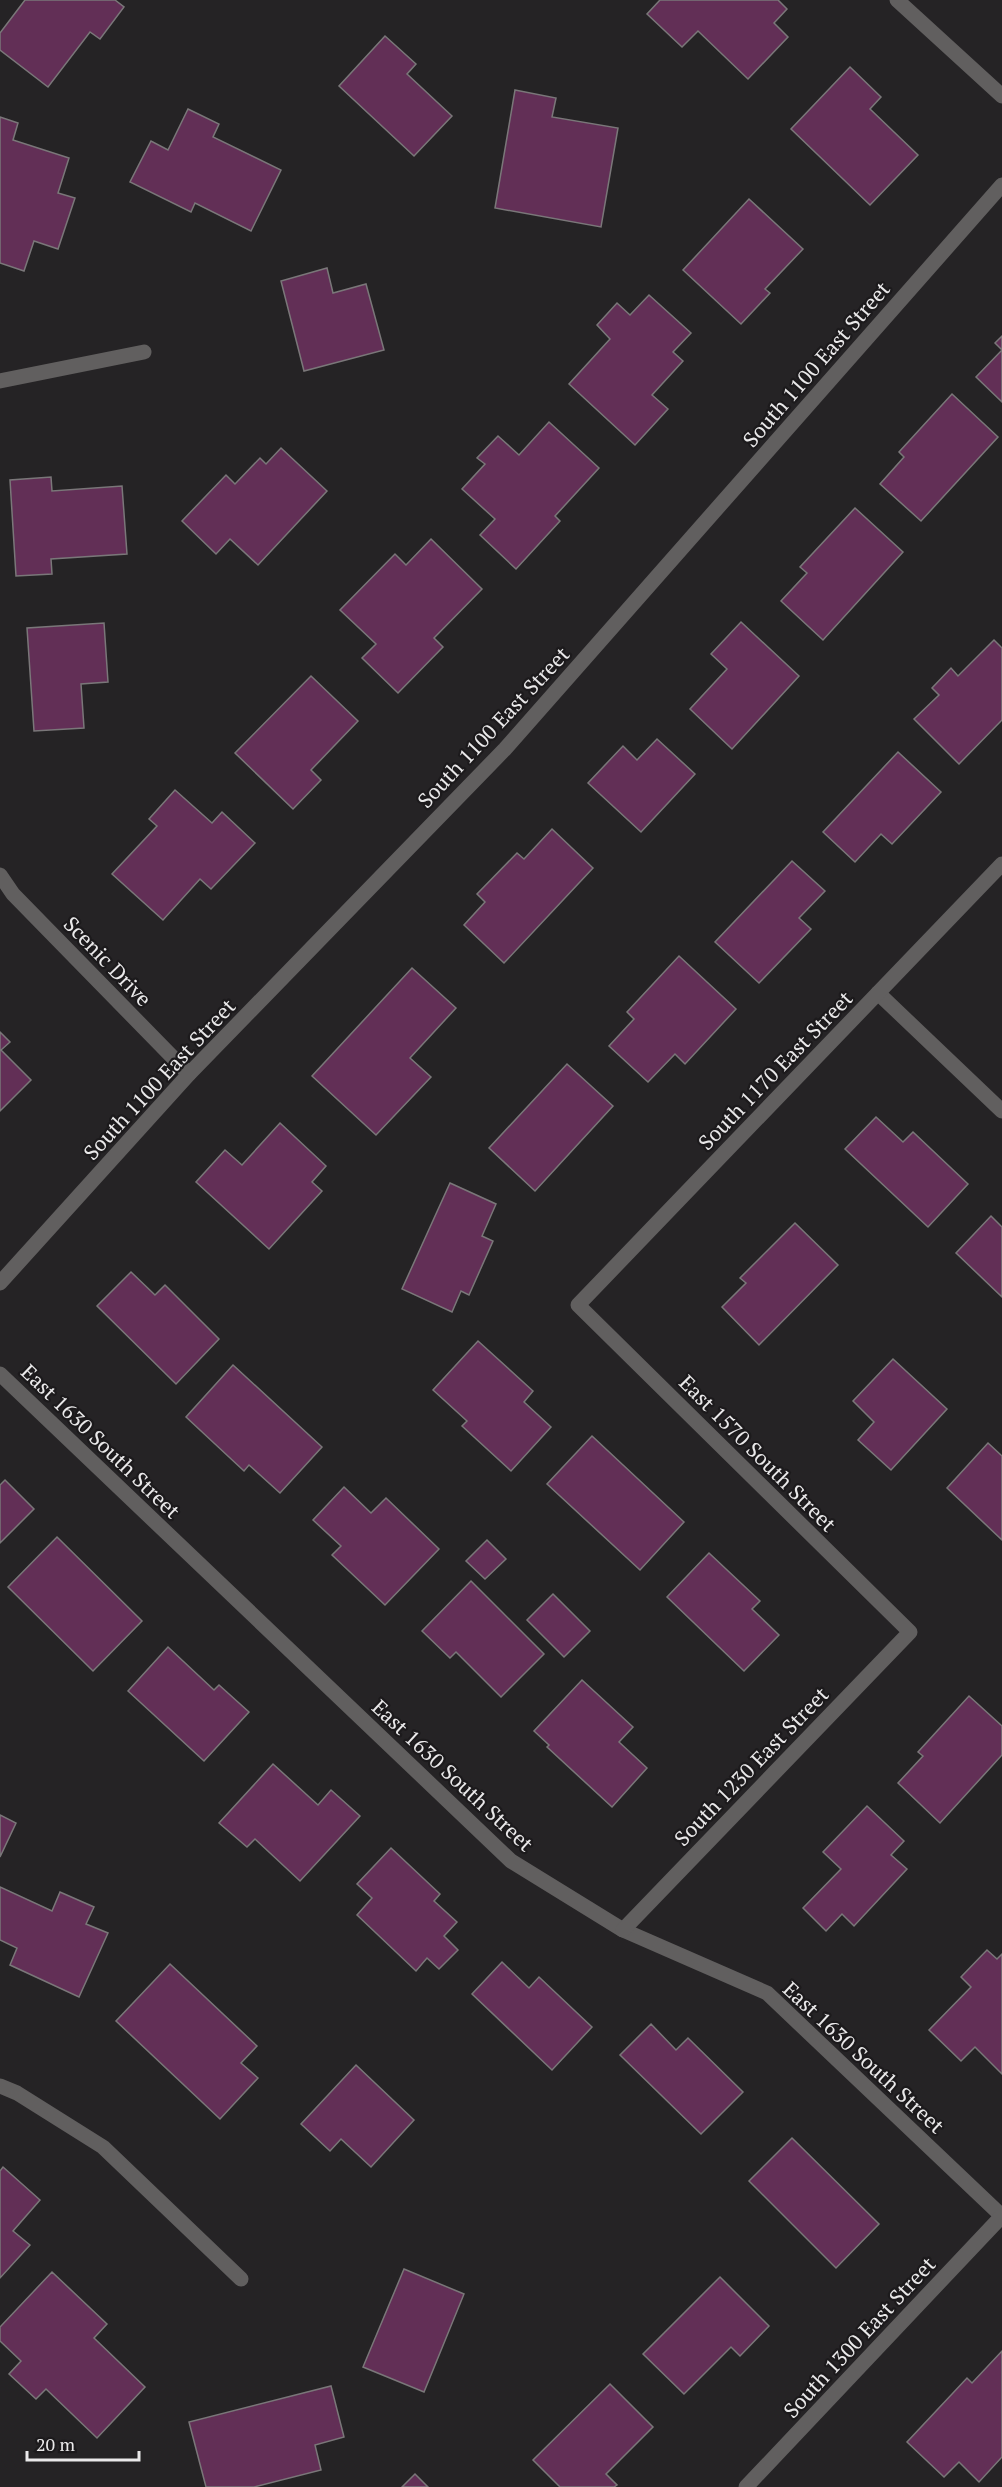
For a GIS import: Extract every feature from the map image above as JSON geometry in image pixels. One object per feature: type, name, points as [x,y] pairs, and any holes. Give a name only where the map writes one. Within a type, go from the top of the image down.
[{"type":"street","points":[[897,0],[1002,96]]},
{"type":"street","name":"South 1100 East Street","points":[[0,1283],[189,1074],[505,749],[1002,185]]},
{"type":"street","points":[[0,381],[144,352]]},
{"type":"street","name":"South 1170 East Street","points":[[578,1305],[1002,864]]},
{"type":"street","name":"Scenic Drive","points":[[0,875],[13,894],[189,1074]]},
{"type":"street","points":[[878,993],[1002,1111]]},
{"type":"street","name":"East 1570 South Street","points":[[578,1305],[910,1632]]},
{"type":"street","name":"East 1630 South Street","points":[[0,1374],[511,1861],[623,1930],[767,1993],[1002,2216]]},
{"type":"street","name":"South 1230 East Street","points":[[623,1930],[910,1632]]},
{"type":"street","points":[[0,2086],[17,2093],[103,2147],[241,2279]]},
{"type":"street","name":"South 1300 East Street","points":[[746,2487],[1002,2216]]},
{"type":"building","points":[[25,0],[115,0],[124,7],[100,39],[90,32],[48,87],[0,50],[0,33]]},
{"type":"building","points":[[660,0],[778,0],[787,9],[774,23],[788,37],[748,79],[698,31],[682,47],[647,14]]},
{"type":"building","points":[[385,36],[416,64],[407,74],[452,116],[414,156],[339,86]]},
{"type":"building","points":[[850,67],[881,97],[870,109],[918,155],[870,205],[791,129]]},
{"type":"building","points":[[515,90],[556,98],[552,117],[618,128],[601,227],[495,208]]},
{"type":"building","points":[[188,109],[219,124],[213,137],[281,170],[251,231],[195,203],[191,212],[130,182],[151,141],[168,150]]},
{"type":"building","points":[[0,117],[18,123],[13,140],[69,158],[58,193],[75,198],[58,249],[34,241],[24,271],[0,263]]},
{"type":"building","points":[[749,199],[803,249],[765,289],[770,293],[741,324],[683,270]]},
{"type":"building","points":[[327,268],[333,293],[366,284],[384,350],[304,371],[281,281]]},
{"type":"building","points":[[649,295],[691,333],[673,352],[683,361],[652,395],[668,409],[635,445],[569,384],[610,339],[597,325],[617,303],[630,315]]},
{"type":"building","points":[[1002,336],[1002,350],[995,343]]},
{"type":"building","points":[[1002,350],[1002,402],[976,377]]},
{"type":"building","points":[[952,394],[998,437],[921,521],[880,484],[904,457],[899,452]]},
{"type":"building","points":[[549,422],[599,468],[555,516],[560,521],[516,569],[480,535],[495,519],[462,489],[485,464],[477,458],[498,436],[519,455]]},
{"type":"building","points":[[281,448],[327,491],[258,565],[230,539],[216,554],[182,521],[226,475],[235,484],[260,458],[266,464]]},
{"type":"building","points":[[51,477],[52,491],[122,486],[127,554],[51,559],[52,574],[16,576],[10,480]]},
{"type":"building","points":[[855,508],[903,552],[823,640],[781,601],[807,573],[800,567]]},
{"type":"building","points":[[431,539],[482,589],[434,638],[443,647],[398,693],[362,658],[376,644],[340,610],[395,554],[406,565]]},
{"type":"building","points":[[741,622],[799,676],[732,749],[690,709],[727,669],[711,654]]},
{"type":"building","points":[[104,623],[108,682],[81,684],[84,728],[34,731],[27,628]]},
{"type":"building","points":[[994,640],[1002,648],[1002,720],[959,764],[914,719],[939,695],[932,688],[951,668],[958,676]]},
{"type":"building","points":[[311,676],[358,721],[311,770],[321,780],[293,809],[235,753]]},
{"type":"building","points":[[657,739],[695,774],[641,832],[588,783],[623,746],[637,760]]},
{"type":"building","points":[[898,752],[941,792],[892,844],[881,834],[855,862],[823,832]]},
{"type":"building","points":[[175,790],[212,823],[222,812],[255,843],[211,889],[200,879],[163,920],[112,874],[157,826],[149,819]]},
{"type":"building","points":[[552,829],[593,868],[504,963],[464,925],[485,902],[477,894],[517,853],[524,859]]},
{"type":"building","points":[[792,861],[825,891],[799,918],[811,929],[759,983],[715,942]]},
{"type":"building","points":[[679,956],[736,1009],[685,1064],[675,1054],[648,1082],[609,1046],[634,1019],[627,1012]]},
{"type":"building","points":[[412,968],[456,1008],[410,1058],[431,1077],[376,1135],[312,1076]]},
{"type":"building","points":[[0,1032],[10,1042],[1,1050],[31,1080],[0,1111]]},
{"type":"building","points":[[567,1064],[613,1106],[535,1191],[489,1148]]},
{"type":"building","points":[[876,1117],[903,1142],[913,1132],[968,1184],[928,1227],[845,1149]]},
{"type":"building","points":[[280,1123],[326,1166],[312,1182],[322,1191],[269,1249],[196,1182],[225,1150],[242,1165]]},
{"type":"building","points":[[450,1183],[496,1204],[482,1236],[493,1241],[469,1295],[461,1291],[452,1312],[402,1289]]},
{"type":"building","points":[[991,1216],[1002,1227],[1002,1297],[956,1253]]},
{"type":"building","points":[[795,1223],[838,1265],[759,1345],[722,1307],[746,1283],[740,1278]]},
{"type":"building","points":[[131,1272],[155,1295],[165,1285],[219,1339],[176,1384],[97,1306]]},
{"type":"building","points":[[478,1341],[533,1391],[524,1402],[551,1427],[511,1471],[462,1426],[467,1421],[433,1390]]},
{"type":"building","points":[[893,1359],[947,1409],[891,1470],[858,1440],[874,1422],[853,1401]]},
{"type":"building","points":[[233,1365],[322,1447],[280,1493],[249,1465],[244,1471],[186,1417]]},
{"type":"building","points":[[592,1436],[684,1522],[640,1570],[547,1484]]},
{"type":"building","points":[[988,1443],[1002,1456],[1002,1540],[947,1488]]},
{"type":"building","points":[[5,1480],[34,1509],[0,1543],[0,1485]]},
{"type":"building","points":[[344,1487],[371,1513],[386,1498],[439,1549],[385,1605],[332,1555],[341,1546],[313,1520]]},
{"type":"building","points":[[57,1537],[142,1621],[93,1671],[8,1587]]},
{"type":"building","points":[[487,1540],[506,1559],[485,1579],[466,1561]]},
{"type":"building","points":[[709,1553],[760,1601],[752,1609],[779,1635],[744,1671],[667,1597]]},
{"type":"building","points":[[471,1581],[544,1654],[501,1697],[456,1652],[450,1658],[422,1631]]},
{"type":"building","points":[[553,1594],[590,1631],[564,1657],[527,1620]]},
{"type":"building","points":[[168,1647],[214,1690],[219,1685],[249,1712],[204,1761],[128,1691]]},
{"type":"building","points":[[582,1680],[633,1727],[619,1742],[647,1768],[612,1807],[547,1747],[549,1745],[534,1731]]},
{"type":"building","points":[[969,1696],[1002,1726],[1002,1755],[940,1823],[898,1783],[923,1756],[918,1752]]},
{"type":"building","points":[[273,1764],[318,1805],[331,1790],[360,1816],[300,1881],[255,1839],[247,1847],[219,1823]]},
{"type":"building","points":[[867,1806],[904,1841],[891,1855],[907,1869],[854,1926],[842,1914],[826,1931],[803,1908],[841,1869],[823,1852]]},
{"type":"building","points":[[0,1815],[16,1823],[0,1857]]},
{"type":"building","points":[[391,1848],[440,1894],[434,1901],[457,1922],[444,1936],[458,1950],[439,1969],[427,1958],[416,1971],[357,1915],[372,1898],[357,1884]]},
{"type":"building","points":[[0,1887],[52,1911],[60,1892],[94,1907],[86,1924],[108,1933],[79,1997],[10,1965],[17,1948],[0,1940]]},
{"type":"building","points":[[987,1950],[997,1959],[1002,1954],[1002,2074],[975,2047],[961,2061],[929,2030],[971,1987],[961,1977]]},
{"type":"building","points":[[502,1962],[529,1988],[539,1977],[592,2027],[552,2070],[472,1994]]},
{"type":"building","points":[[170,1964],[257,2046],[241,2063],[258,2078],[220,2119],[116,2021]]},
{"type":"building","points":[[651,2024],[676,2050],[688,2038],[743,2092],[701,2134],[620,2055]]},
{"type":"building","points":[[356,2065],[414,2120],[371,2167],[341,2139],[330,2151],[301,2124]]},
{"type":"building","points":[[792,2138],[879,2224],[836,2268],[749,2181]]},
{"type":"building","points":[[3,2167],[40,2200],[13,2231],[30,2245],[0,2278],[0,2171]]},
{"type":"building","points":[[404,2269],[464,2294],[424,2392],[363,2367]]},
{"type":"building","points":[[52,2272],[107,2324],[94,2338],[145,2387],[97,2438],[46,2389],[36,2399],[9,2374],[21,2361],[0,2341],[0,2327]]},
{"type":"building","points":[[720,2277],[769,2326],[740,2356],[731,2347],[684,2394],[643,2354]]},
{"type":"building","points":[[1002,2351],[1002,2457],[979,2482],[959,2462],[944,2477],[907,2442],[967,2378],[972,2383]]},
{"type":"building","points":[[610,2384],[653,2427],[606,2474],[617,2485],[614,2487],[560,2487],[533,2460]]},
{"type":"building","points":[[331,2386],[344,2437],[315,2445],[321,2470],[254,2487],[206,2487],[189,2422]]},
{"type":"building","points":[[415,2474],[428,2487],[402,2487]]}]
